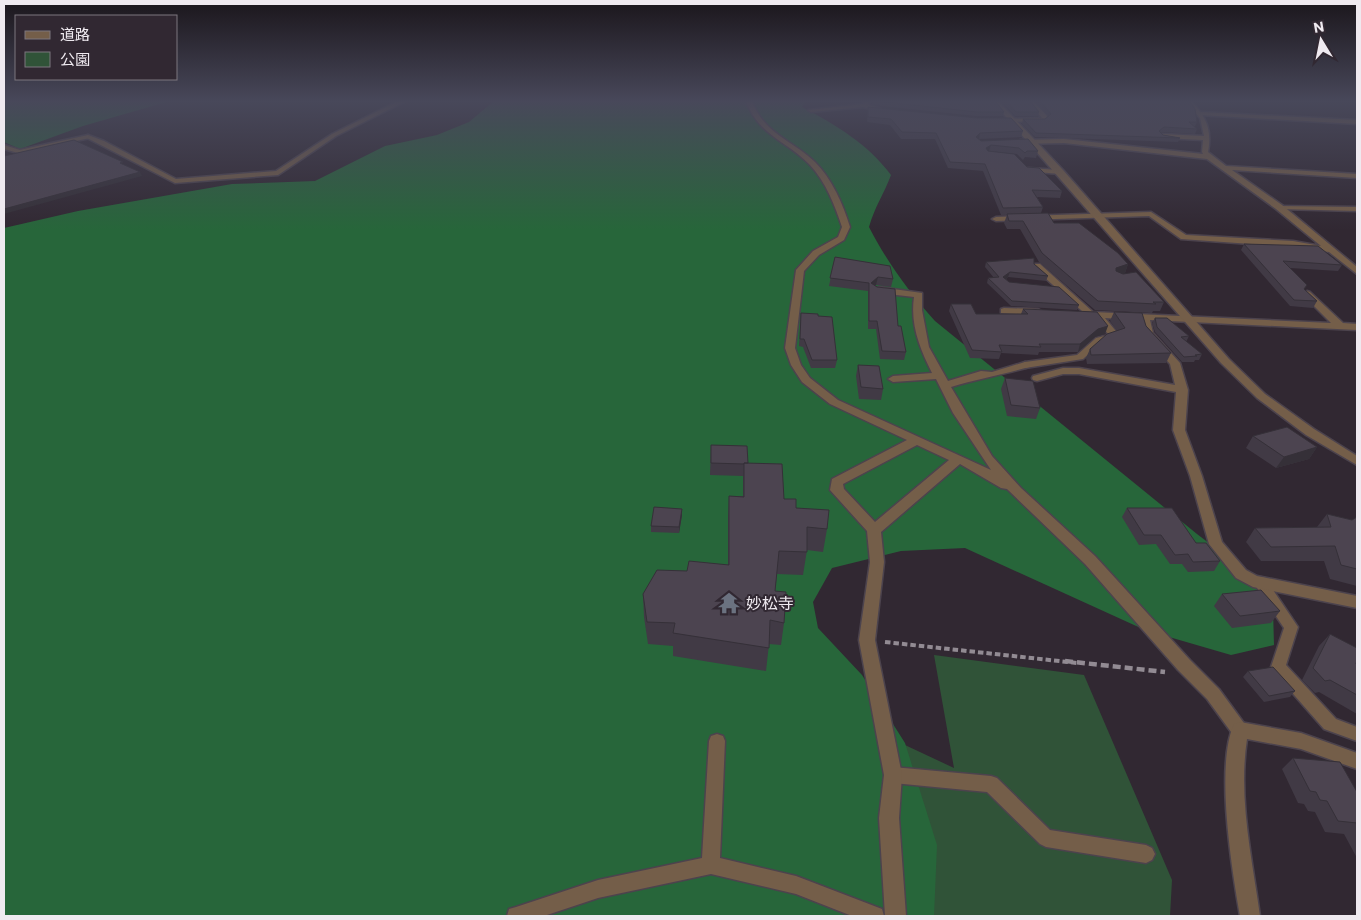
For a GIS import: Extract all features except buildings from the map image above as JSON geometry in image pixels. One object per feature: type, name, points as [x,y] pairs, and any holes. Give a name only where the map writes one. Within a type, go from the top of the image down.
[{"type":"street","points":[[4,155],[56,144]]},
{"type":"street","points":[[106,144],[175,181],[278,173],[321,144]]},
{"type":"street","points":[[784,144],[814,165],[833,195],[846,227],[841,238],[816,253],[800,270],[790,348],[796,365],[806,380],[834,402],[958,459],[1016,491]]},
{"type":"street","points":[[1035,144],[1225,360],[1261,396],[1310,432],[1357,461]]},
{"type":"street","points":[[1083,144],[1209,157]]},
{"type":"street","points":[[1207,144],[1205,152],[1209,157],[1279,207],[1357,272]]},
{"type":"street","points":[[4,147],[18,152]]},
{"type":"street","points":[[1022,164],[1028,171],[1060,172]]},
{"type":"street","points":[[1226,168],[1357,176]]},
{"type":"street","points":[[996,219],[1100,218],[1151,214],[1184,237],[1293,244],[1330,250]]},
{"type":"street","points":[[1037,266],[1093,314],[1115,336]]},
{"type":"street","points":[[1135,276],[1151,275]]},
{"type":"street","points":[[1044,286],[1062,288]]},
{"type":"street","points":[[876,290],[920,295],[917,310],[924,347],[988,460],[1016,491],[1090,560],[1189,676],[1213,694],[1240,730],[1301,741],[1357,761]]},
{"type":"street","points":[[1307,294],[1340,326]]},
{"type":"street","points":[[1004,311],[1052,313]]},
{"type":"street","points":[[1071,314],[1189,318],[1357,328]]},
{"type":"street","points":[[1144,316],[1148,334],[1175,363],[1182,390],[1178,430],[1196,476],[1216,544],[1241,574],[1260,582],[1357,602]]},
{"type":"street","points":[[893,379],[942,381],[985,373],[992,375],[1025,365]]},
{"type":"street","points":[[1038,378],[1063,371],[1079,371],[1182,390]]},
{"type":"street","points":[[896,916],[888,818],[893,775],[867,640],[878,562],[874,530],[837,490],[837,482],[917,440]]},
{"type":"street","points":[[874,530],[958,459]]},
{"type":"street","points":[[1240,730],[1234,752],[1236,800],[1248,907],[1257,916]]},
{"type":"lane","points":[[1279,207],[1357,209]]},
{"type":"lane","points":[[1025,365],[1080,357],[1099,340],[1115,336]]},
{"type":"lane","points":[[1260,582],[1291,627],[1278,668],[1330,724],[1357,734]]},
{"type":"lane","points":[[711,866],[717,741]]},
{"type":"lane","points":[[893,775],[991,784],[1046,838],[1146,854]]},
{"type":"lane","points":[[516,916],[598,890],[711,866],[737,870],[796,885],[875,916]]},
{"type":"path","points":[[867,640],[1189,676]]},
{"type":"green space","points":[[8,144],[34,144],[20,149]]},
{"type":"green space","points":[[395,144],[861,144],[891,175],[869,227],[907,288],[925,310],[935,321],[1197,534],[1260,582],[1273,609],[1274,645],[1231,655],[1145,630],[965,548],[901,551],[832,568],[813,602],[818,628],[862,675],[905,743],[937,845],[934,916],[4,916],[4,228],[78,211],[232,184],[315,181],[385,146]]},
{"type":"green space","points":[[934,655],[1084,675],[1172,880],[1170,916],[876,916],[873,730],[954,768]]},
{"type":"place","name":"妙松寺","points":[[729,603]]}]
